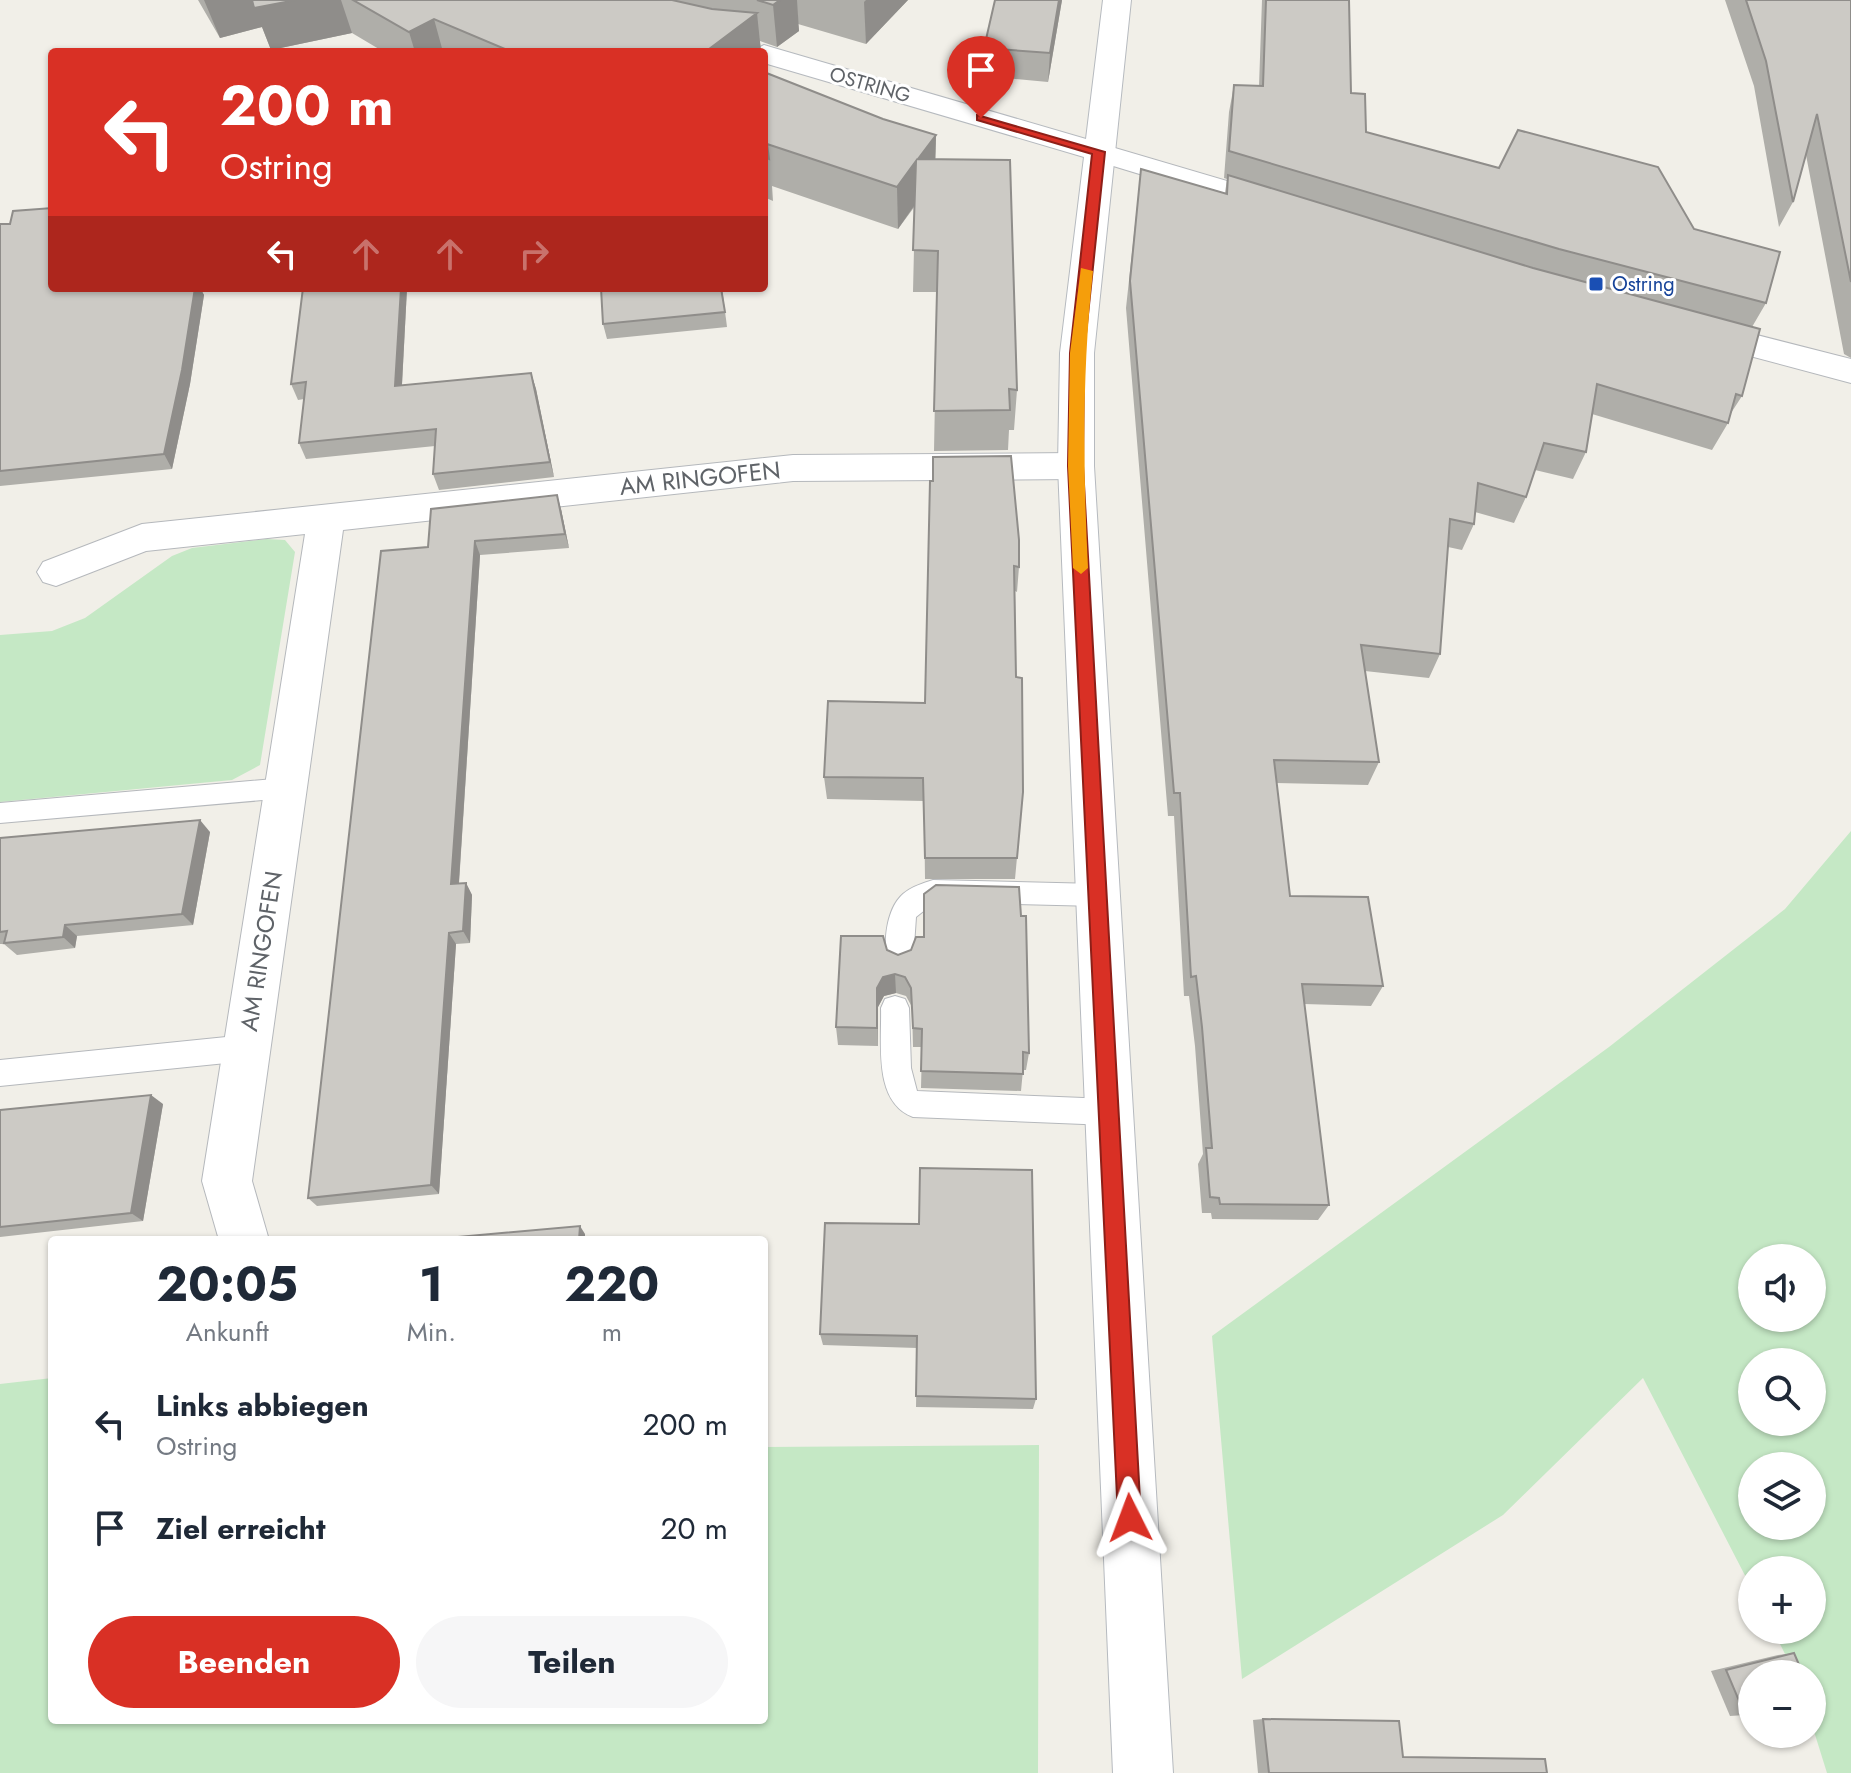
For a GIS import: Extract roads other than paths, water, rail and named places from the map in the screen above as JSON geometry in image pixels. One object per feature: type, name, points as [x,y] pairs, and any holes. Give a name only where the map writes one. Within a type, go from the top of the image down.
[{"type":"main road","points":[[1117,0],[1077,353],[1076,466],[1143,1773]]},
{"type":"main road","name":"OSTRING","points":[[768,55],[1309,216]]},
{"type":"main road","points":[[1669,323],[1851,371]]},
{"type":"main road","name":"AM RINGOFEN","points":[[56,572],[142,538],[793,468],[1076,466]]},
{"type":"main road","name":"AM RINGOFEN","points":[[243,1236],[227,1181],[326,518]]},
{"type":"lane","points":[[0,813],[286,788]]},
{"type":"lane","points":[[900,960],[903,911],[915,897],[933,891],[1097,895]]},
{"type":"lane","points":[[895,1008],[900,1083],[903,1098],[913,1104],[1108,1112]]},
{"type":"lane","points":[[0,1073],[246,1048]]},
{"type":"place","name":"Ostring","points":[[1596,284]]}]
